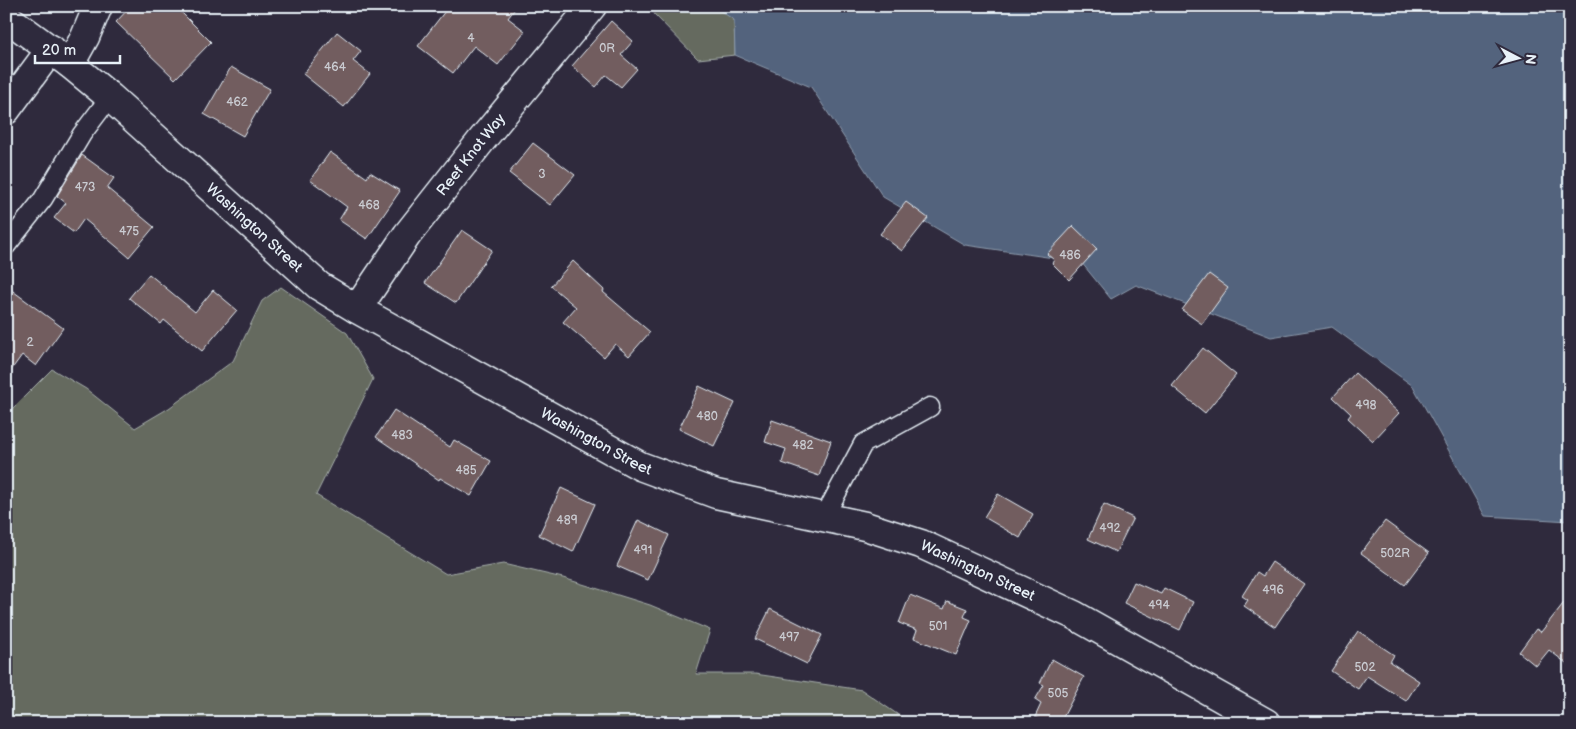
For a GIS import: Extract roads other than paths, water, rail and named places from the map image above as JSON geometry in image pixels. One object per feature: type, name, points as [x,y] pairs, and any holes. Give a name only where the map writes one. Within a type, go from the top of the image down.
[{"type":"main road","points":[[6,110],[61,56],[85,37],[98,6]]},
{"type":"main road","name":"Reef Knot Way","points":[[357,309],[407,235],[481,141],[592,6]]},
{"type":"main road","name":"Washington Street","points":[[6,17],[61,56],[110,97],[319,286],[357,309],[640,466],[716,494],[865,526],[930,548],[1074,615],[1266,723]]},
{"type":"lane","points":[[6,246],[43,199],[82,134],[110,97]]},
{"type":"lane","points":[[824,517],[863,444],[930,407]]},
{"type":"water","points":[[713,6],[1570,6],[1570,521],[1485,516],[1413,386],[1332,327],[1271,337],[1136,285],[1111,299],[1081,262],[965,245],[883,197],[811,87],[735,55],[734,20]]}]
